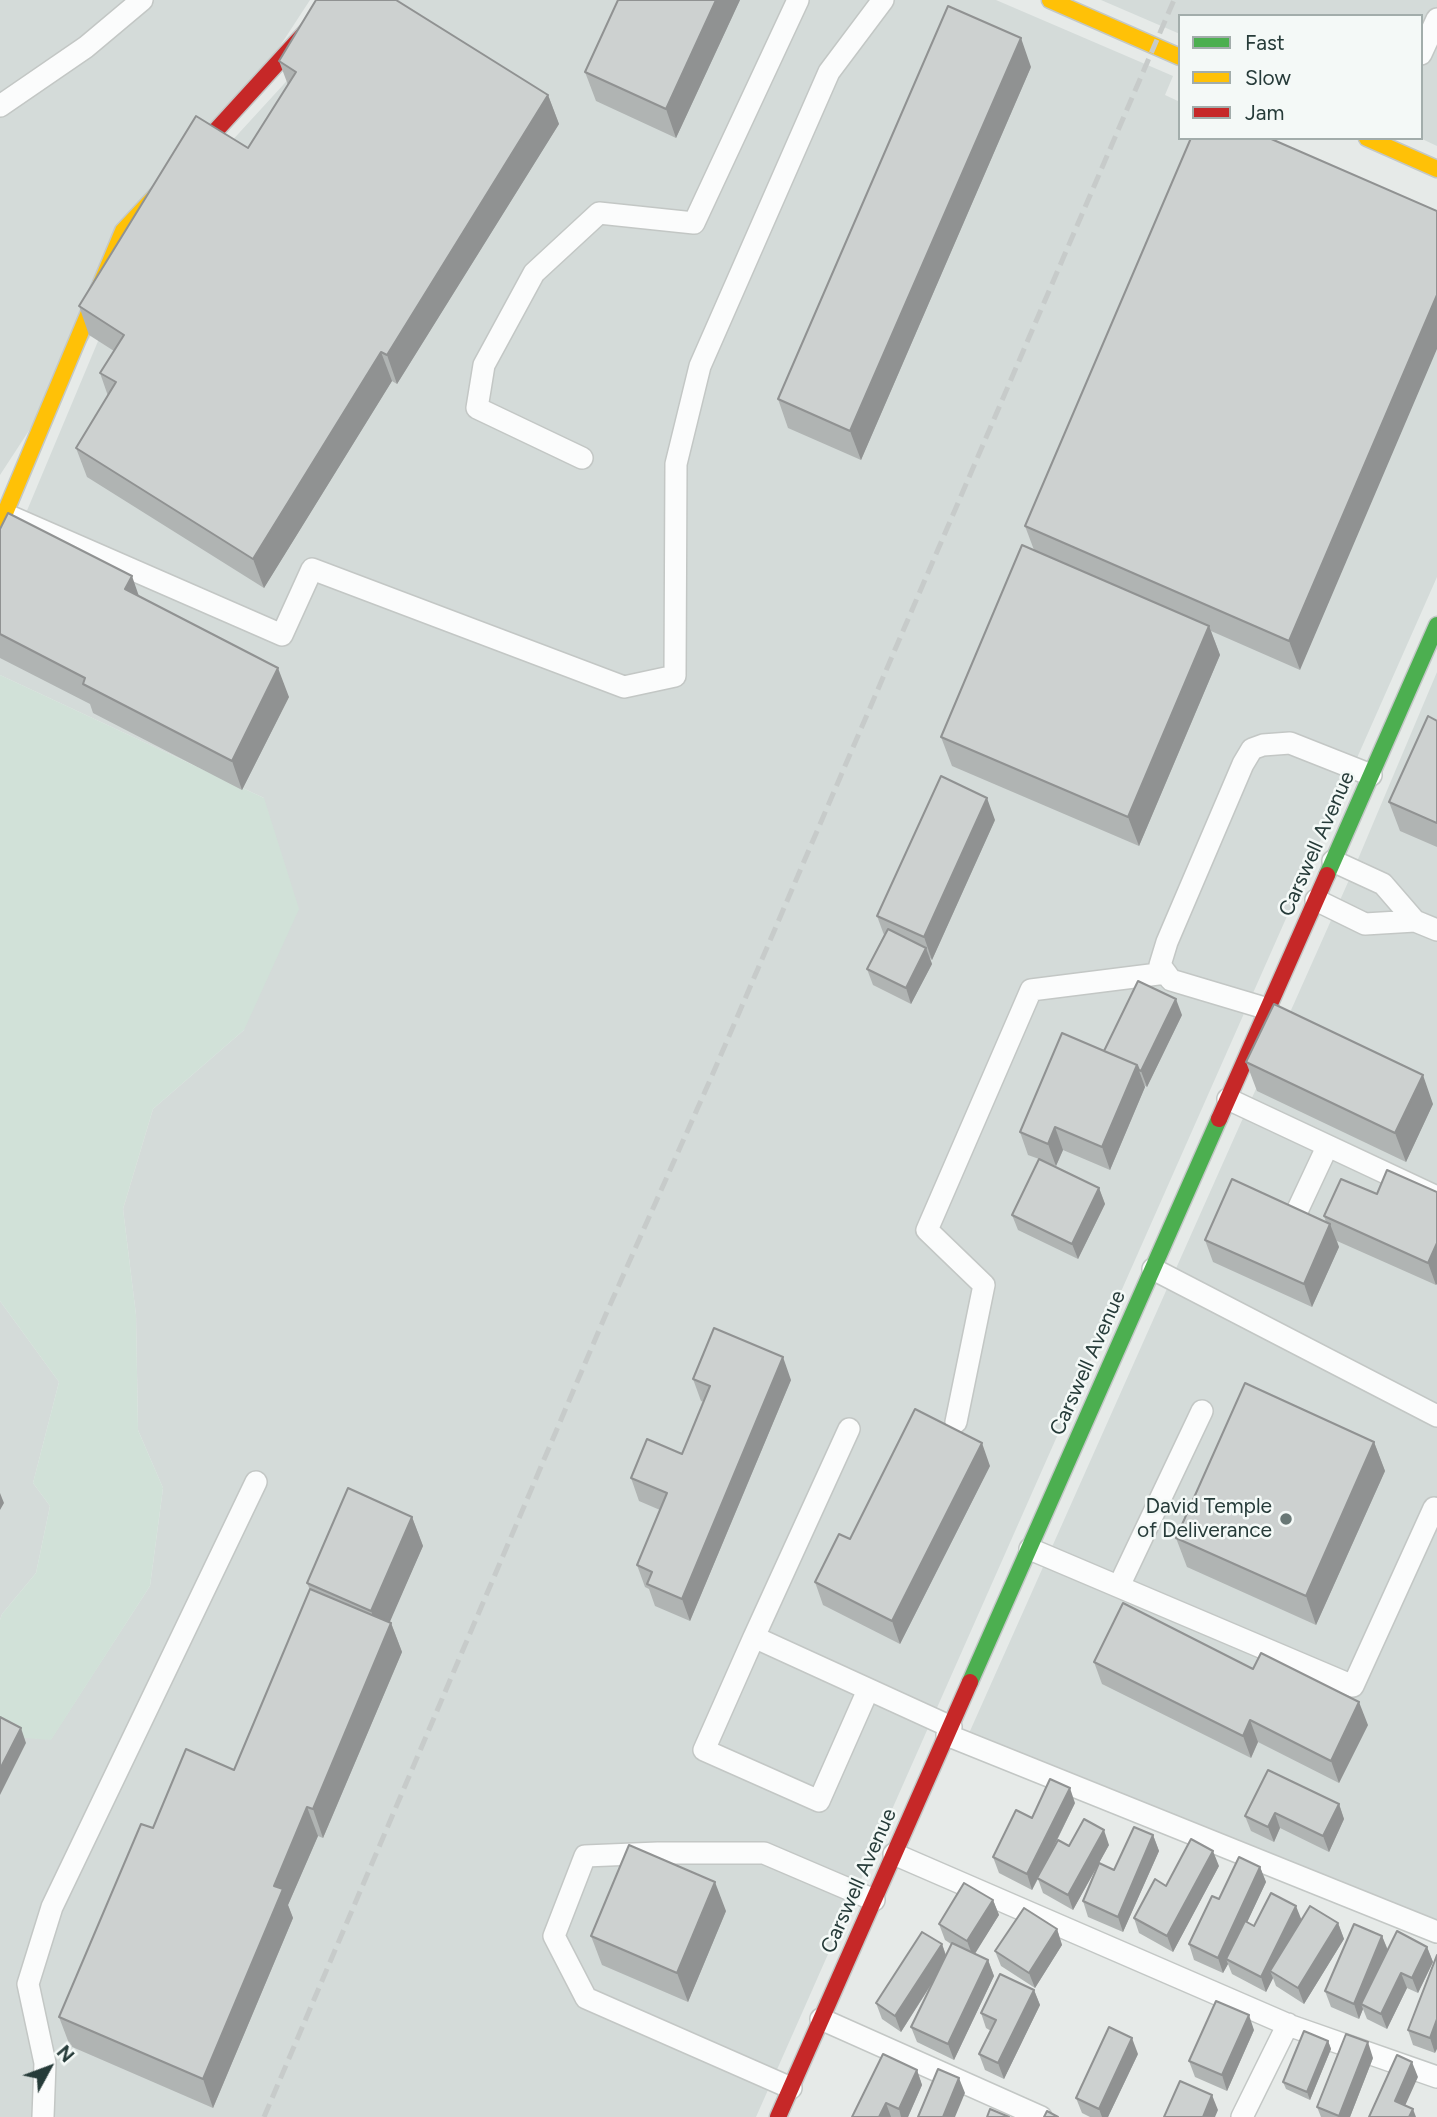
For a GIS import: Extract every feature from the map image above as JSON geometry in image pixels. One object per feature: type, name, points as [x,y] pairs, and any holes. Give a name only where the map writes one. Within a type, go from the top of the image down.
[{"type":"street","points":[[2,520],[123,231],[335,0]]},
{"type":"street","points":[[1049,0],[1178,56]]},
{"type":"street","points":[[1376,140],[1437,169]]},
{"type":"street","name":"Carswell Avenue","points":[[778,2117],[1437,625]]},
{"type":"lane","points":[[0,106],[86,47],[142,0]]},
{"type":"lane","points":[[582,458],[477,408],[484,365],[534,273],[600,213],[694,223],[799,0]]},
{"type":"lane","points":[[2,520],[282,635],[312,569],[624,687],[675,676],[676,464],[700,366],[829,72],[883,0]]},
{"type":"lane","points":[[1423,50],[1437,19]]},
{"type":"lane","points":[[1268,1009],[1171,979],[1163,969],[1167,942],[1242,764],[1252,749],[1263,745],[1290,743],[1371,775]]},
{"type":"lane","points":[[1333,861],[1383,884],[1415,920],[1437,930]]},
{"type":"lane","points":[[1315,900],[1365,924],[1415,920]]},
{"type":"lane","points":[[956,1423],[984,1285],[927,1230],[1031,990],[1163,969]]},
{"type":"lane","points":[[1228,1099],[1437,1197]]},
{"type":"lane","points":[[1290,1224],[1327,1147]]},
{"type":"lane","points":[[1153,1269],[1437,1416]]},
{"type":"lane","points":[[1119,1586],[1202,1411]]},
{"type":"lane","points":[[849,1429],[704,1750],[819,1801],[868,1690]]},
{"type":"lane","points":[[43,2117],[45,2063],[28,1984],[52,1907],[257,1482]]},
{"type":"lane","points":[[1030,1549],[1353,1686],[1434,1508]]},
{"type":"lane","points":[[754,1637],[949,1731],[1437,1932]]},
{"type":"lane","points":[[791,2088],[586,1998],[554,1936],[585,1856],[764,1853],[874,1900]]},
{"type":"lane","points":[[894,1854],[1288,2024],[1437,2077]]},
{"type":"lane","points":[[821,2018],[1041,2117]]},
{"type":"lane","points":[[1242,2117],[1288,2024]]},
{"type":"shaded area","points":[[0,0],[310,0],[0,475]]},
{"type":"shaded area","points":[[361,0],[996,0],[1173,76],[1165,95],[1178,101],[1178,140],[1269,140],[1437,214],[1437,577],[756,2117],[0,2117],[0,1736],[51,1739],[150,1586],[163,1488],[138,1430],[136,1315],[123,1209],[153,1109],[244,1030],[264,798],[0,675],[0,575],[140,241]]},
{"type":"shaded area","points":[[1101,0],[1437,0],[1437,146],[1423,139],[1423,14],[1178,14],[1178,33]]},
{"type":"shaded area","points":[[1437,672],[1437,1930],[966,1740],[1353,871]]},
{"type":"shaded area","points":[[0,675],[264,798],[299,909],[244,1030],[153,1109],[123,1209],[136,1315],[138,1430],[163,1488],[150,1586],[51,1740],[0,1736],[0,1620],[36,1573],[50,1506],[33,1483],[59,1382],[0,1301]]},
{"type":"shaded area","points":[[0,1301],[59,1382],[33,1483],[50,1506],[36,1573],[0,1620]]},
{"type":"building","points":[[316,0],[396,0],[548,95],[387,355],[381,352],[253,559],[76,448],[116,382],[100,373],[124,335],[79,306],[196,116],[248,148],[296,72],[279,61]]},
{"type":"building","points":[[618,0],[716,0],[666,109],[585,72]]},
{"type":"building","points":[[948,6],[1021,38],[850,431],[778,399]]},
{"type":"building","points":[[1190,140],[1274,140],[1437,211],[1437,295],[1289,641],[1025,526]]},
{"type":"building","points":[[8,513],[132,576],[125,589],[278,668],[232,761],[83,684],[85,678],[0,634],[0,529]]},
{"type":"building","points":[[1022,545],[1209,626],[1128,817],[941,737]]},
{"type":"building","points":[[1428,716],[1437,721],[1437,823],[1389,802]]},
{"type":"building","points":[[941,776],[987,798],[924,937],[877,916]]},
{"type":"building","points":[[888,929],[926,948],[906,988],[867,969]]},
{"type":"building","points":[[1138,981],[1176,999],[1141,1071],[1137,1065],[1104,1051]]},
{"type":"building","points":[[1274,1004],[1423,1075],[1395,1133],[1246,1062]]},
{"type":"building","points":[[1062,1033],[1137,1065],[1102,1147],[1055,1127],[1048,1144],[1020,1132]]},
{"type":"building","points":[[1039,1159],[1099,1188],[1072,1244],[1012,1215]]},
{"type":"building","points":[[1387,1170],[1437,1192],[1437,1243],[1428,1263],[1324,1216],[1341,1179],[1377,1194]]},
{"type":"building","points":[[1232,1179],[1330,1224],[1304,1284],[1205,1240]]},
{"type":"building","points":[[714,1328],[783,1357],[682,1599],[647,1584],[652,1572],[637,1565],[667,1493],[631,1478],[647,1439],[682,1454],[710,1386],[693,1379]]},
{"type":"building","name":"David Temple of Deliverance","points":[[1245,1383],[1374,1442],[1306,1596],[1176,1538]]},
{"type":"building","points":[[915,1409],[982,1443],[892,1621],[815,1582],[839,1534],[850,1539]]},
{"type":"building","points":[[348,1488],[412,1517],[371,1611],[307,1583]]},
{"type":"building","points":[[310,1589],[391,1623],[313,1809],[307,1807],[274,1886],[283,1889],[203,2079],[59,2017],[141,1824],[153,1828],[186,1749],[234,1770]]},
{"type":"building","points":[[1123,1603],[1253,1669],[1261,1653],[1359,1702],[1331,1761],[1250,1720],[1243,1736],[1094,1662]]},
{"type":"building","points":[[0,1717],[21,1728],[0,1769]]},
{"type":"building","points":[[1268,1770],[1339,1804],[1323,1836],[1275,1813],[1268,1827],[1245,1816]]},
{"type":"building","points":[[1050,1779],[1070,1788],[1027,1874],[993,1857],[1016,1810],[1032,1818]]},
{"type":"building","points":[[1084,1819],[1104,1830],[1068,1895],[1037,1878],[1058,1840],[1069,1846]]},
{"type":"building","points":[[1134,1827],[1153,1835],[1118,1917],[1083,1901],[1099,1863],[1114,1870]]},
{"type":"building","points":[[1191,1839],[1213,1851],[1167,1936],[1134,1918],[1155,1879],[1166,1886]]},
{"type":"building","points":[[629,1845],[715,1882],[677,1973],[591,1936]]},
{"type":"building","points":[[1239,1857],[1260,1867],[1218,1958],[1189,1944],[1212,1896],[1219,1899]]},
{"type":"building","points":[[964,1883],[993,1900],[967,1941],[939,1924]]},
{"type":"building","points":[[1271,1893],[1296,1906],[1261,1977],[1226,1959],[1245,1921],[1254,1926]]},
{"type":"building","points":[[1310,1906],[1338,1923],[1298,1988],[1270,1971]]},
{"type":"building","points":[[1024,1908],[1057,1929],[1029,1973],[995,1951]]},
{"type":"building","points":[[1354,1924],[1382,1936],[1354,2004],[1325,1991]]},
{"type":"building","points":[[1397,1931],[1427,1947],[1412,1978],[1401,1973],[1381,2014],[1361,2004]]},
{"type":"building","points":[[922,1932],[942,1944],[895,2016],[876,2003]]},
{"type":"building","points":[[952,1943],[988,1960],[948,2044],[911,2027]]},
{"type":"building","points":[[1437,1955],[1437,2019],[1430,2038],[1408,2030]]},
{"type":"building","points":[[1000,1974],[1034,1990],[998,2063],[979,2054],[996,2020],[981,2013]]},
{"type":"building","points":[[1216,2001],[1249,2015],[1222,2075],[1189,2061]]},
{"type":"building","points":[[1109,2027],[1132,2038],[1099,2109],[1076,2098]]},
{"type":"building","points":[[1304,2031],[1328,2041],[1307,2092],[1283,2082]]},
{"type":"building","points":[[1346,2034],[1368,2042],[1339,2116],[1317,2107]]},
{"type":"building","points":[[883,2054],[917,2070],[899,2109],[886,2103],[879,2117],[852,2117]]},
{"type":"building","points":[[1397,2055],[1412,2062],[1395,2101],[1413,2109],[1409,2117],[1369,2117]]},
{"type":"building","points":[[938,2069],[959,2078],[943,2117],[918,2117]]},
{"type":"building","points":[[1180,2081],[1212,2095],[1203,2117],[1164,2117]]},
{"type":"building","points":[[990,2109],[1009,2117],[987,2117]]},
{"type":"building","points":[[1047,2111],[1058,2117],[1044,2117]]},
{"type":"railway","points":[[264,2117],[606,1314],[711,1078],[1174,0]]},
{"type":"traffic: fast","points":[[1327,875],[1437,625]]},
{"type":"traffic: fast","points":[[970,1682],[1219,1119]]},
{"type":"traffic: slow","points":[[1050,0],[1178,56]]},
{"type":"traffic: slow","points":[[1372,140],[1437,169]]},
{"type":"traffic: slow","points":[[0,525],[123,231],[178,172]]},
{"type":"traffic: jam","points":[[178,172],[335,0]]},
{"type":"traffic: jam","points":[[1219,1119],[1327,875]]},
{"type":"traffic: jam","points":[[778,2117],[970,1682]]},
{"type":"place","name":"David Temple of Deliverance","points":[[1286,1519]]}]
